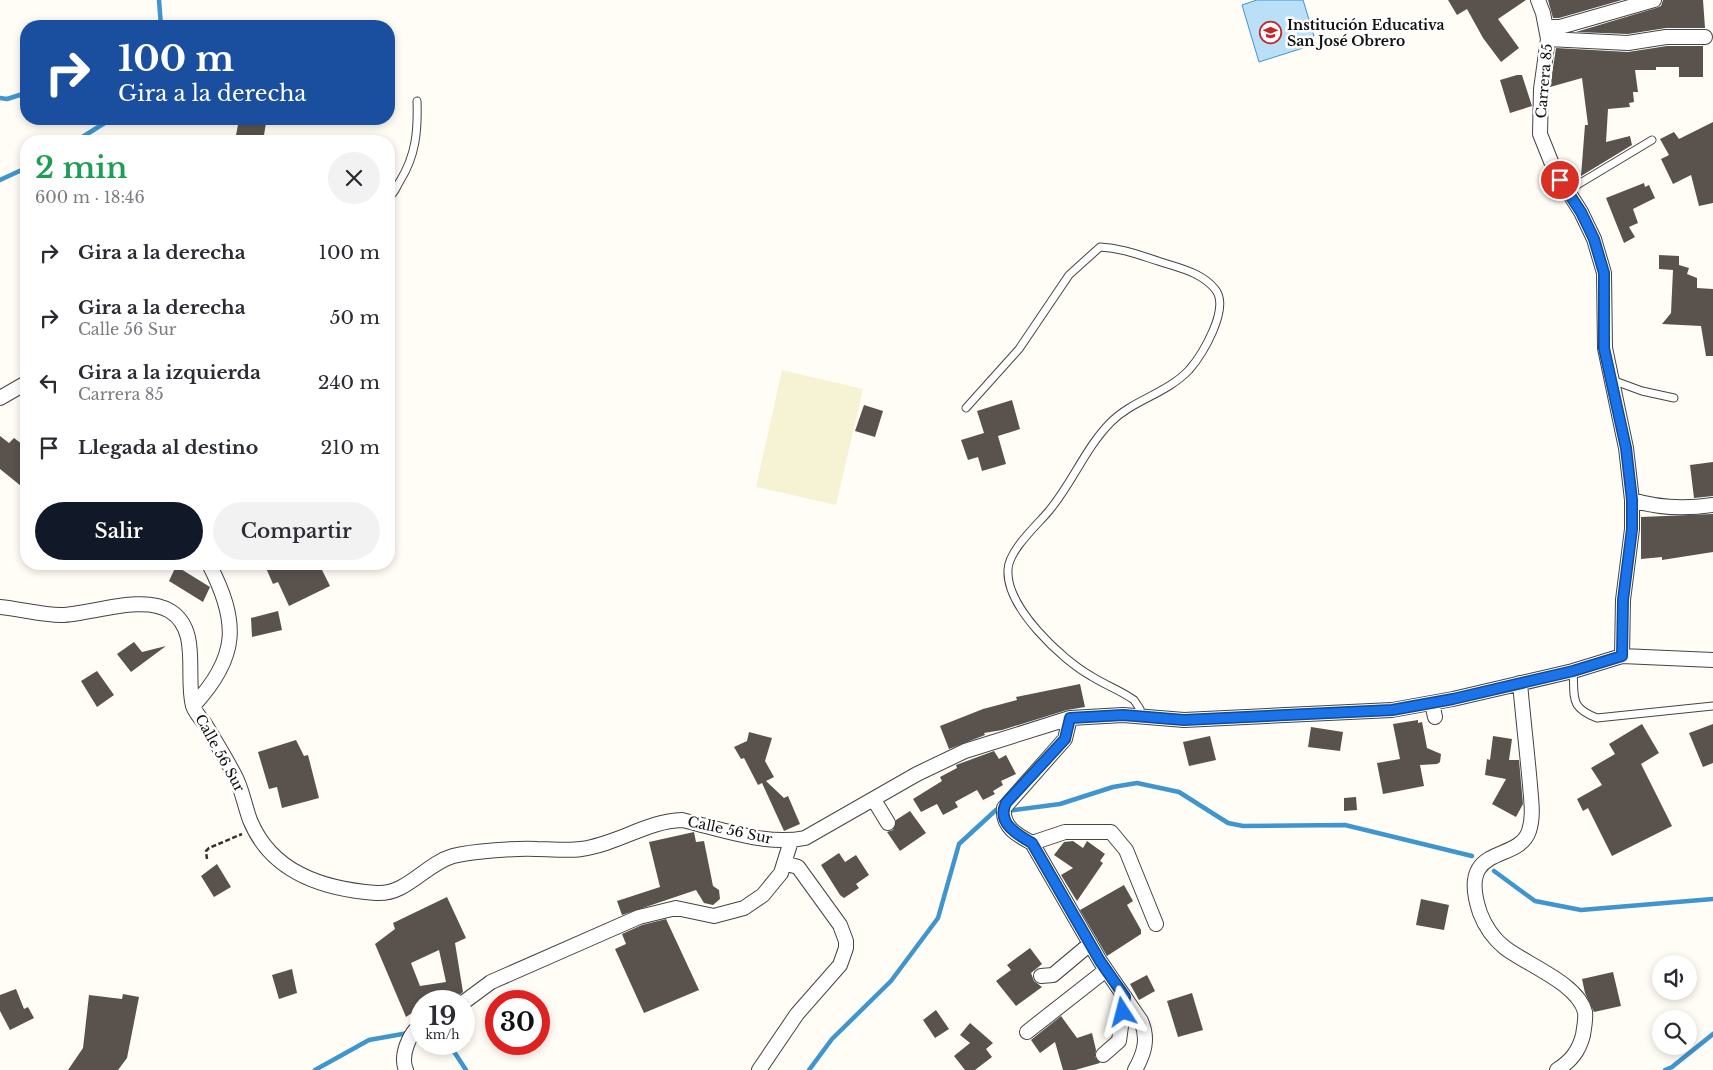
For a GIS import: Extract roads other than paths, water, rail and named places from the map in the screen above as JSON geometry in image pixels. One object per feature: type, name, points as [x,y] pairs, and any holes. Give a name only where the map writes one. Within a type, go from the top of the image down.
[{"type":"street","name":"Carrera 85","points":[[1538,0],[1544,13],[1546,33],[1541,89],[1540,134],[1554,169],[1566,191],[1581,212],[1594,239],[1604,273],[1604,348],[1626,448],[1632,500],[1632,529],[1623,600],[1622,656]]},
{"type":"street","points":[[1546,33],[1560,27],[1650,1]]},
{"type":"street","points":[[1546,33],[1628,43],[1666,37],[1705,37]]},
{"type":"street","points":[[0,398],[20,386]]},
{"type":"street","points":[[1632,500],[1652,506],[1697,508],[1713,506]]},
{"type":"street","points":[[194,706],[211,687],[217,676],[231,634],[224,593],[212,570]]},
{"type":"street","name":"Calle 56 Sur","points":[[0,607],[60,615],[143,603],[168,609],[180,618],[188,641],[194,706],[236,778],[255,829],[272,856],[298,875],[324,883],[376,893],[392,892],[409,884],[432,865],[456,855],[534,848],[580,850],[615,842],[668,820],[682,820],[766,839],[791,841],[805,838],[917,774],[965,751],[1070,718],[1092,715],[1184,720],[1392,710],[1432,703],[1573,671],[1622,656],[1713,660]]},
{"type":"street","points":[[1520,683],[1527,748],[1531,820],[1529,832],[1522,842],[1487,859],[1480,866],[1476,877],[1475,893],[1481,914],[1491,934],[1504,947],[1536,966],[1577,997],[1585,1012],[1585,1027],[1580,1046],[1569,1062],[1557,1070]]},
{"type":"street","points":[[1432,703],[1435,717]]},
{"type":"street","points":[[1070,718],[1065,739],[1004,808],[1006,824],[1014,833],[1032,843],[1090,944],[1141,1021],[1146,1038],[1145,1048],[1135,1070]]},
{"type":"street","points":[[874,800],[888,823]]},
{"type":"street","points":[[1032,843],[1065,832],[1111,832],[1126,850],[1156,924]]},
{"type":"street","points":[[475,994],[491,982],[639,917],[676,908],[714,916],[744,908],[763,895],[780,873],[791,841]]},
{"type":"street","points":[[759,1070],[797,1014],[840,966],[846,948],[846,941],[840,925],[798,866],[784,863]]},
{"type":"street","points":[[1041,976],[1052,975],[1090,944]]},
{"type":"street","points":[[1027,1032],[1106,970]]},
{"type":"street","points":[[1103,1055],[1119,1041],[1125,997]]},
{"type":"street","points":[[406,1070],[403,1063],[410,1041]]},
{"type":"lane","points":[[395,191],[409,167],[413,154],[417,137],[417,101]]},
{"type":"lane","points":[[1566,191],[1652,140]]},
{"type":"lane","points":[[966,408],[1019,349],[1069,275],[1100,247],[1116,248],[1194,273],[1217,291],[1220,298],[1218,319],[1202,352],[1189,370],[1156,396],[1136,405],[1110,423],[1094,443],[1050,510],[1016,550],[1007,568],[1009,580],[1018,603],[1047,641],[1076,666],[1134,700],[1140,708],[1141,717]]},
{"type":"lane","points":[[1611,380],[1642,391],[1674,398]]},
{"type":"lane","points":[[1573,671],[1576,706],[1582,712],[1597,718],[1713,706]]},
{"type":"water","points":[[1257,0],[1303,0],[1314,36],[1301,40],[1303,48],[1259,62],[1242,5]]},
{"type":"waterway","points":[[159,0],[161,20]]},
{"type":"waterway","points":[[0,98],[7,99],[20,95]]},
{"type":"waterway","points":[[86,135],[101,125]]},
{"type":"waterway","points":[[0,180],[20,171]]},
{"type":"waterway","points":[[1007,811],[1060,804],[1113,787],[1137,783],[1179,792],[1228,823],[1243,826],[1345,825],[1472,856]]},
{"type":"waterway","points":[[809,1070],[832,1039],[891,981],[938,918],[959,844],[996,810]]},
{"type":"waterway","points":[[1494,871],[1535,901],[1581,910],[1713,899]]},
{"type":"waterway","points":[[315,1070],[369,1040],[408,1033]]},
{"type":"waterway","points":[[1665,1070],[1672,1067],[1713,1034]]},
{"type":"waterway","points":[[456,1055],[466,1070]]},
{"type":"place","name":"Institución Educativa San José Obrero","points":[[1271,33]]}]
